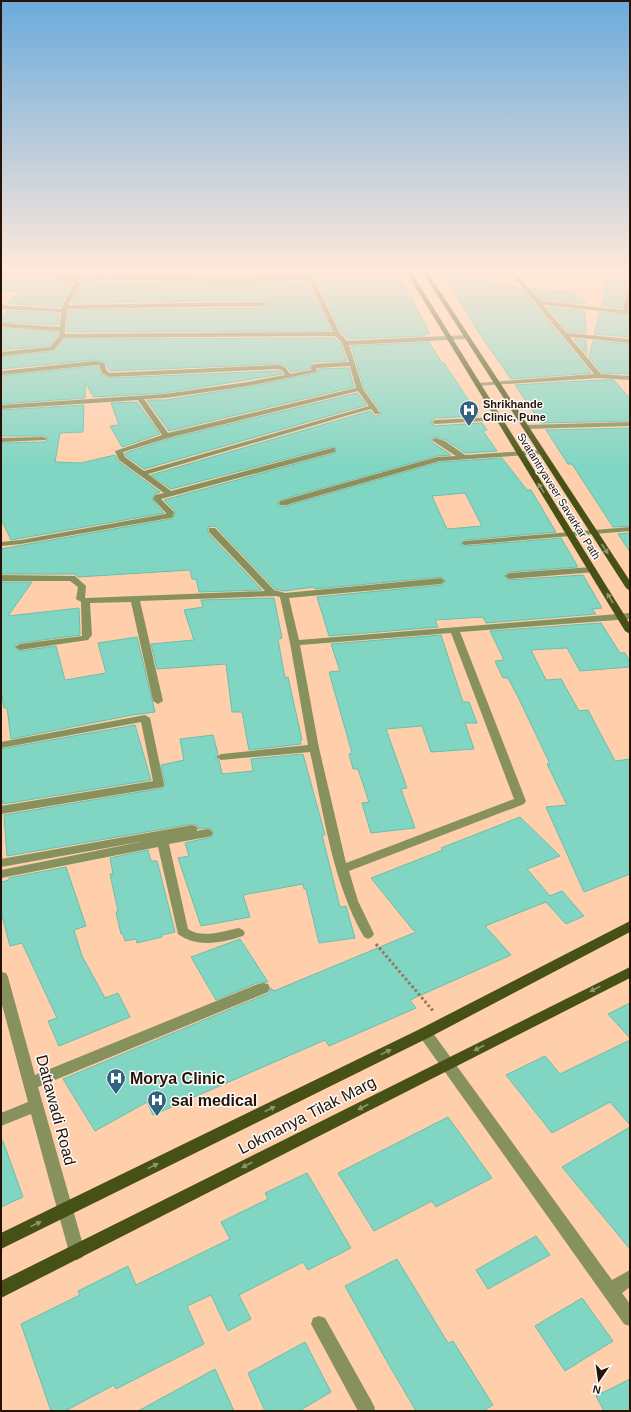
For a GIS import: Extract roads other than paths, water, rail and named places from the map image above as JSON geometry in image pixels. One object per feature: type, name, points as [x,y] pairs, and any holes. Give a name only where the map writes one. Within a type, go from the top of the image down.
[{"type":"main road","name":"Svatantryaveer Savarkar Path","points":[[467,337],[630,588]]},
{"type":"main road","name":"Svatantryaveer Savarkar Path","points":[[449,338],[592,570],[626,617],[630,631]]},
{"type":"main road","name":"Lokmanya Tilak Marg","points":[[1,1241],[443,1024],[630,926]]},
{"type":"main road","name":"Lokmanya Tilak Marg","points":[[1,1290],[630,972]]},
{"type":"street","points":[[1,354],[52,349],[60,336]]},
{"type":"street","points":[[143,473],[347,413],[374,410],[360,389],[354,364],[345,343],[339,336]]},
{"type":"street","points":[[567,336],[599,376]]},
{"type":"street","points":[[576,336],[630,341]]},
{"type":"street","points":[[345,343],[467,337]]},
{"type":"street","points":[[1,373],[98,363],[102,364],[104,372],[109,375],[278,367],[284,369],[289,377]]},
{"type":"street","points":[[1,407],[140,398],[248,384],[289,377],[312,372],[314,371],[314,366],[354,364]]},
{"type":"street","points":[[478,386],[599,376],[630,378]]},
{"type":"street","points":[[169,493],[122,458],[119,451],[166,436],[360,389]]},
{"type":"street","points":[[140,398],[166,436]]},
{"type":"street","points":[[435,422],[498,419]]},
{"type":"street","points":[[525,427],[630,424]]},
{"type":"street","points":[[1,440],[43,439]]},
{"type":"street","points":[[435,440],[463,457]]},
{"type":"street","points":[[1,544],[65,535],[167,516],[170,515],[170,512],[157,498],[169,493],[332,450]]},
{"type":"street","points":[[283,503],[440,459],[541,452]]},
{"type":"street","points":[[465,543],[630,529]]},
{"type":"street","points":[[212,530],[272,593]]},
{"type":"street","points":[[509,576],[592,570]]},
{"type":"street","points":[[1,578],[72,578],[82,586],[80,599],[85,601],[272,593],[277,593],[284,596],[442,581]]},
{"type":"street","points":[[284,596],[295,643],[314,748],[342,869],[352,901],[368,934]]},
{"type":"street","points":[[135,599],[158,701]]},
{"type":"street","points":[[20,647],[85,638],[87,635],[85,601]]},
{"type":"street","points":[[295,643],[454,629],[626,617]]},
{"type":"street","points":[[342,869],[520,801],[454,629]]},
{"type":"street","points":[[1,745],[145,718],[159,784],[1,810]]},
{"type":"street","points":[[221,757],[314,748]]},
{"type":"street","points":[[1,863],[207,830],[163,842],[1,874]]},
{"type":"street","points":[[163,842],[182,931],[186,936],[198,939],[239,933]]},
{"type":"street","name":"Dattawadi Road","points":[[1,977],[77,1252]]},
{"type":"street","points":[[30,1084],[263,988]]},
{"type":"street","points":[[425,1033],[630,1318]]},
{"type":"street","points":[[1,1120],[36,1105]]},
{"type":"street","points":[[611,1290],[630,1278]]},
{"type":"street","points":[[319,1324],[366,1410]]},
{"type":"place","name":"Shrikhande Clinic, Pune","points":[[469,427]]},
{"type":"place","name":"Morya Clinic","points":[[116,1095]]},
{"type":"place","name":"sai medical","points":[[157,1117]]}]
